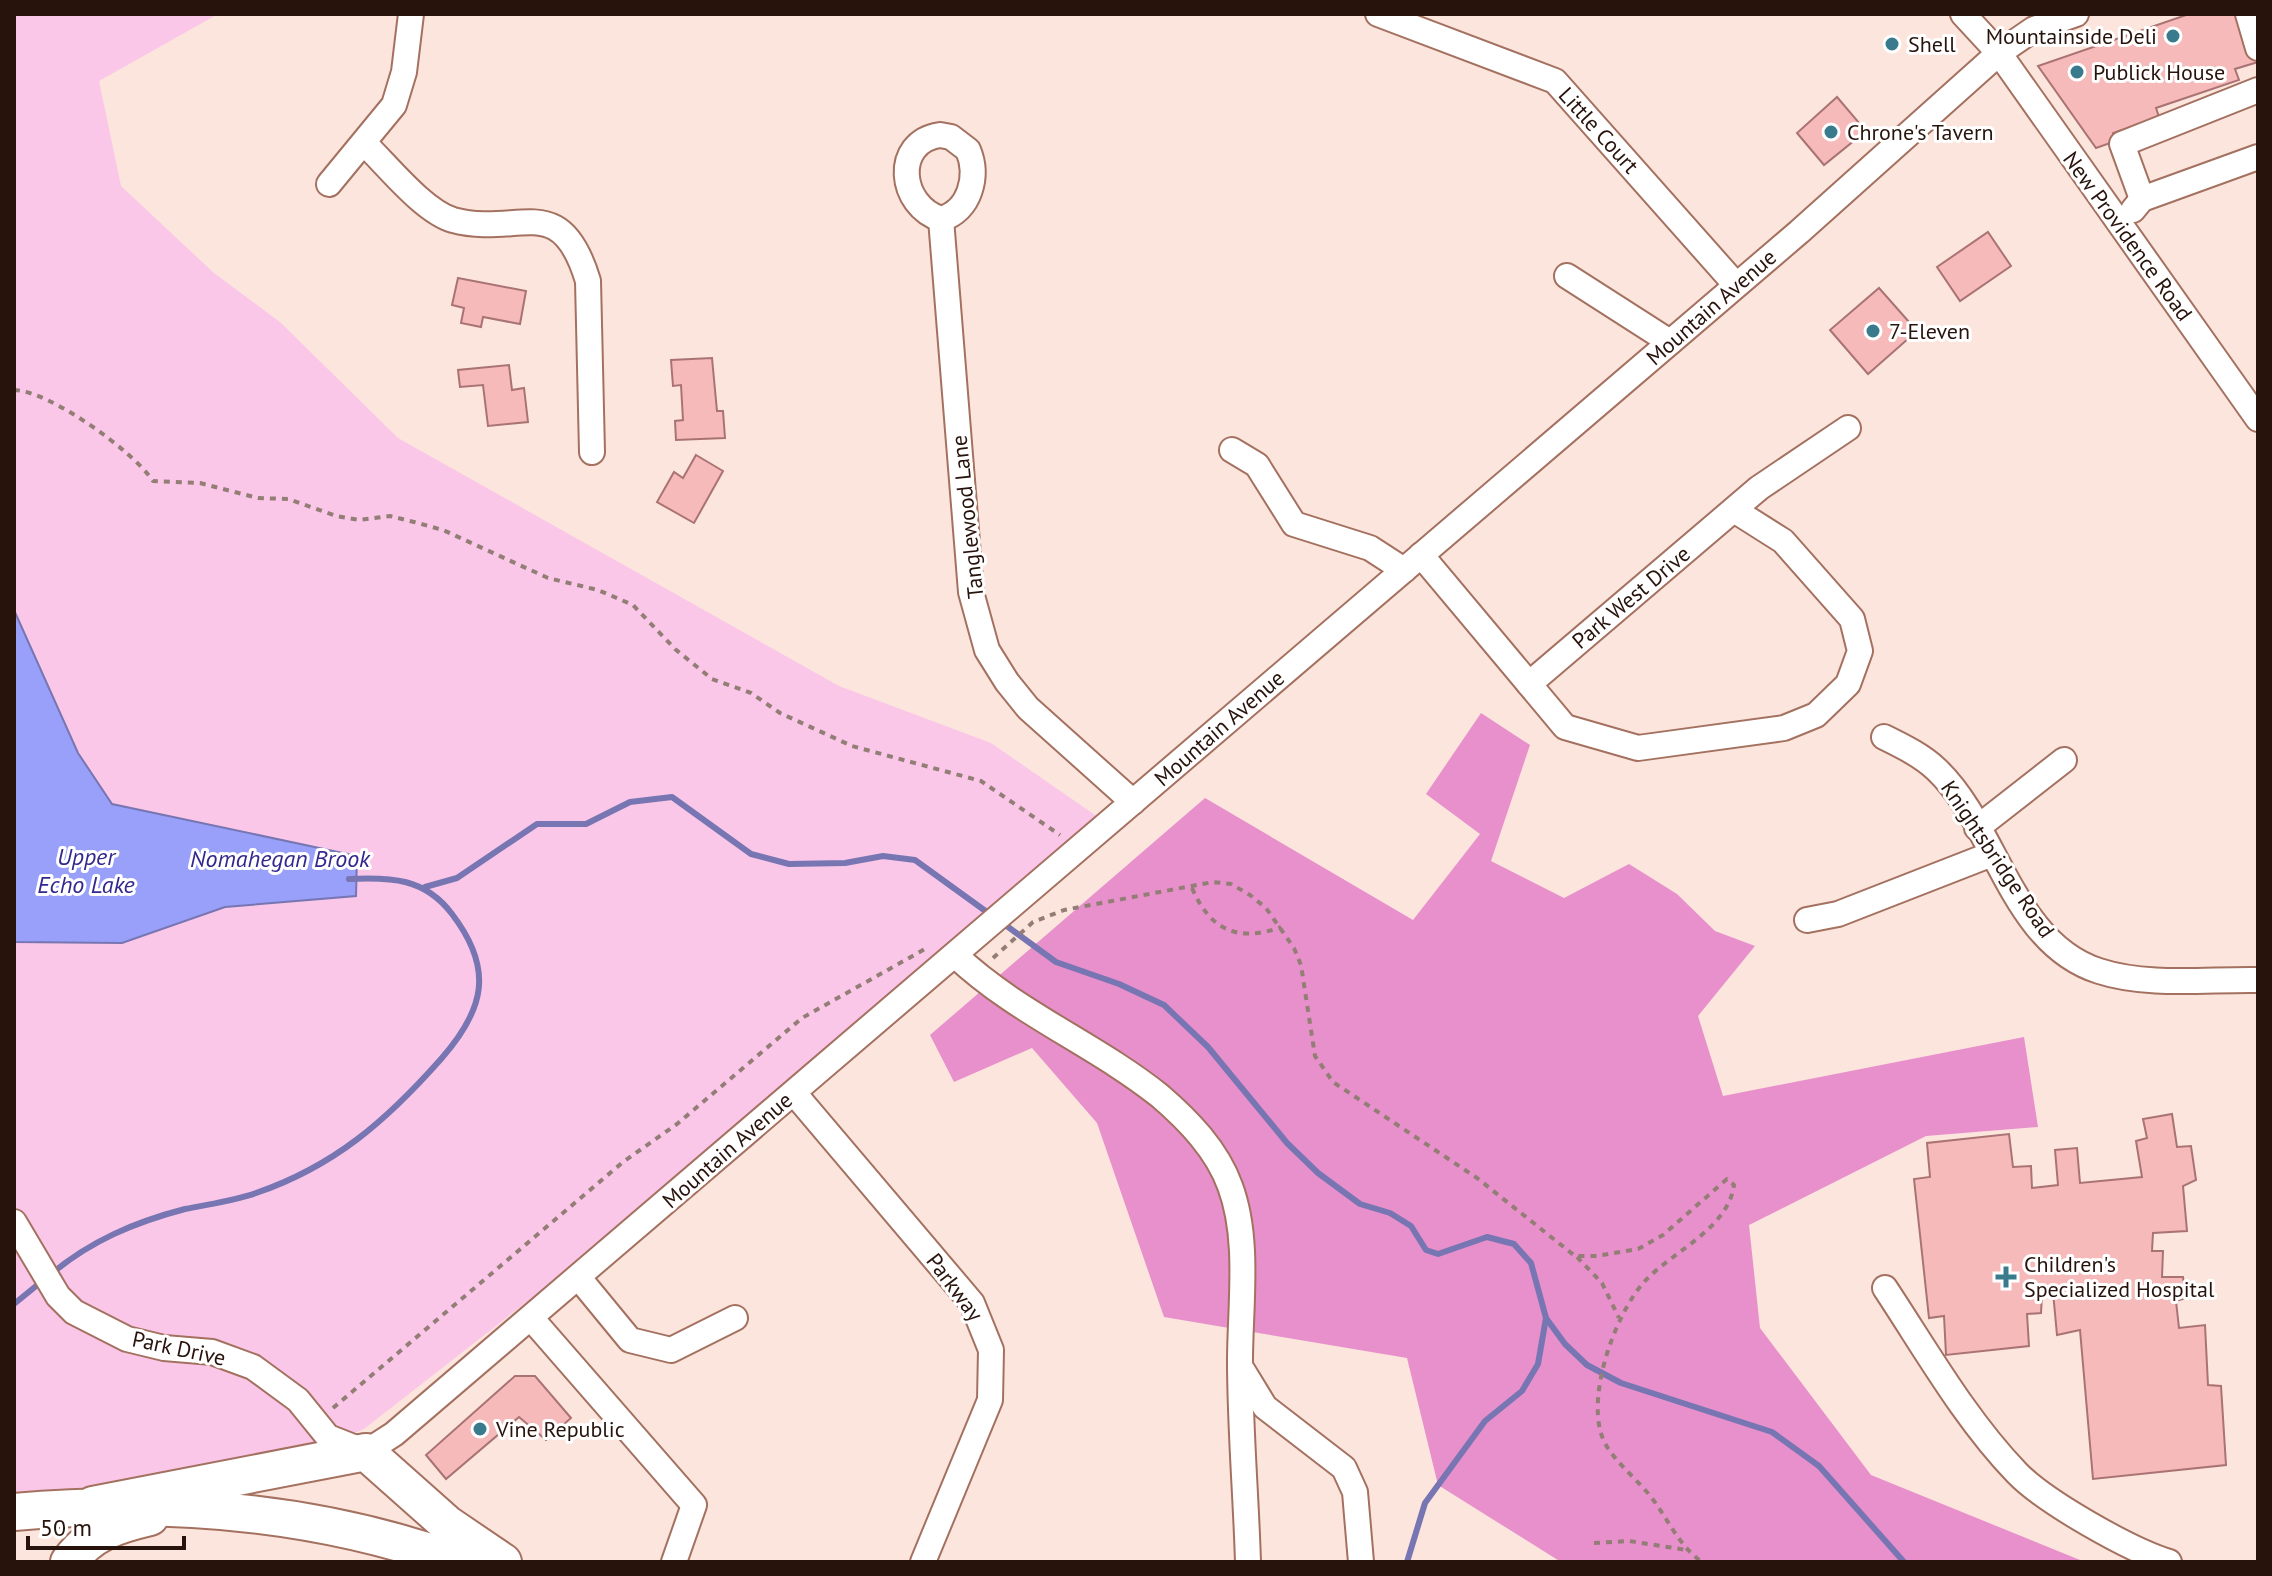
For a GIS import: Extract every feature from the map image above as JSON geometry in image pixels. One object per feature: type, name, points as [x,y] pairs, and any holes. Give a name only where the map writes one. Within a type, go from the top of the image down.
[{"type":"highway","points":[[14,1512],[93,1505],[366,1452],[409,1486],[447,1524],[503,1562]]},
{"type":"highway","points":[[93,1505],[267,1513],[400,1541],[459,1562]]},
{"type":"highway","points":[[69,1562],[79,1549],[102,1531],[182,1509]]},
{"type":"street","points":[[329,184],[394,105],[404,72],[411,14]]},
{"type":"street","name":"Little Court","points":[[1378,14],[1555,81],[1736,285]]},
{"type":"street","name":"New Providence Road","points":[[1963,14],[1999,53],[2120,228],[2246,379],[2258,419]]},
{"type":"street","name":"Mountain Avenue","points":[[366,1452],[394,1434],[579,1278],[1017,903],[1736,285],[1999,53],[2034,29],[2076,14]]},
{"type":"street","points":[[2248,14],[2258,48]]},
{"type":"street","points":[[2142,199],[2122,144],[2258,90]]},
{"type":"street","points":[[364,143],[432,209],[452,219],[546,223],[565,234],[580,255],[588,281],[592,452]]},
{"type":"street","points":[[2120,228],[2142,199],[2258,157]]},
{"type":"street","name":"Tanglewood Lane","points":[[941,219],[971,592],[987,650],[1028,708],[1133,802]]},
{"type":"street","points":[[1567,276],[1670,342]]},
{"type":"street","name":"Park West Drive","points":[[1529,684],[1734,510],[1848,428]]},
{"type":"street","points":[[1232,450],[1257,465],[1294,524],[1413,563],[1529,684],[1565,727],[1638,748],[1784,728],[1816,715],[1848,684],[1860,651],[1852,619],[1783,541],[1734,510]]},
{"type":"street","name":"Knightsbridge Road","points":[[1884,737],[1936,769],[2049,939],[2072,958],[2097,971],[2130,978],[2258,980]]},
{"type":"street","points":[[1977,828],[2064,760]]},
{"type":"street","points":[[1807,920],[1838,914],[1992,854]]},
{"type":"street","points":[[955,955],[982,981],[1158,1095],[1203,1139],[1219,1162],[1231,1188],[1238,1219],[1248,1562]]},
{"type":"street","name":"Parkway","points":[[794,1093],[972,1303],[991,1350],[990,1400],[923,1562]]},
{"type":"street","name":"Park Drive","points":[[14,1222],[25,1247],[58,1296],[74,1312],[127,1339],[164,1348],[212,1352],[253,1367],[298,1400],[328,1437],[366,1452]]},
{"type":"street","points":[[579,1278],[630,1340],[671,1350],[735,1318]]},
{"type":"street","points":[[1885,1288],[1954,1392],[2018,1474],[2110,1536],[2169,1562]]},
{"type":"street","points":[[531,1318],[694,1505],[674,1562]]},
{"type":"street","points":[[1240,1365],[1265,1407],[1335,1459],[1351,1480],[1361,1562]]},
{"type":"path","points":[[14,390],[29,390],[100,431],[141,462],[153,481],[200,483],[258,498],[288,499],[336,516],[359,520],[390,516],[443,530],[548,578],[598,590],[633,605],[675,649],[712,679],[751,693],[792,719],[863,750],[981,781],[1061,834]]},
{"type":"path","points":[[988,963],[1033,922],[1064,910],[1213,882],[1231,884],[1266,908],[1281,927],[1301,965],[1315,1056],[1323,1070],[1375,1113],[1477,1178],[1575,1256],[1602,1283],[1620,1320]]},
{"type":"path","points":[[1192,888],[1200,908],[1215,924],[1251,936],[1281,927]]},
{"type":"path","points":[[315,1423],[623,1162],[677,1124],[802,1018],[929,946]]},
{"type":"path","points":[[1575,1256],[1616,1254],[1638,1249],[1663,1235],[1727,1179],[1734,1185],[1733,1195],[1712,1225],[1646,1279],[1620,1320],[1598,1390],[1597,1419],[1606,1445],[1661,1509],[1689,1550],[1702,1562]]},
{"type":"path","points":[[1594,1543],[1629,1541],[1689,1550]]},
{"type":"shaded area","points":[[14,14],[218,14],[99,81],[121,186],[214,273],[280,322],[398,438],[839,686],[991,743],[1108,824],[794,1093],[364,1429],[260,1472],[14,1512]]},
{"type":"shaded area","points":[[1481,713],[1530,745],[1491,861],[1564,898],[1629,864],[1677,894],[1715,931],[1755,946],[1698,1016],[1723,1096],[2024,1037],[2038,1127],[1926,1136],[1749,1225],[1760,1328],[1871,1475],[2085,1562],[1561,1562],[1438,1485],[1407,1358],[1164,1317],[1097,1123],[1032,1048],[954,1082],[930,1035],[1205,798],[1413,920],[1480,834],[1426,794]]},
{"type":"water","name":"Upper Echo Lake","points":[[14,610],[78,753],[112,804],[357,856],[356,896],[225,907],[122,943],[14,942]]},
{"type":"building","points":[[2189,14],[2244,14],[2258,62],[2235,69],[2239,80],[2156,108],[2159,117],[2113,133],[2116,141],[2096,148],[2038,66]]},
{"type":"building","name":"Chrone's Tavern","points":[[1837,97],[1866,131],[1824,165],[1797,133]]},
{"type":"building","points":[[1988,232],[2011,266],[1960,301],[1937,267]]},
{"type":"building","points":[[458,278],[526,291],[520,324],[483,317],[481,327],[461,323],[464,308],[452,305]]},
{"type":"building","name":"7-Eleven","points":[[1879,288],[1917,331],[1868,374],[1830,330]]},
{"type":"building","points":[[712,358],[717,411],[723,411],[725,438],[676,440],[675,421],[683,420],[681,385],[673,386],[671,360]]},
{"type":"building","points":[[509,365],[512,390],[524,388],[528,422],[488,426],[483,385],[460,387],[458,370]]},
{"type":"building","points":[[696,455],[723,471],[694,523],[657,502],[674,472],[683,478]]},
{"type":"building","points":[[2172,1114],[2177,1147],[2191,1146],[2196,1180],[2183,1186],[2187,1231],[2153,1233],[2152,1251],[2163,1251],[2162,1277],[2183,1277],[2186,1298],[2176,1301],[2179,1328],[2205,1325],[2208,1385],[2221,1386],[2226,1465],[2093,1479],[2080,1330],[2057,1335],[2053,1292],[2042,1295],[2041,1313],[2027,1314],[2029,1346],[1946,1355],[1944,1316],[1929,1318],[1914,1179],[1930,1177],[1927,1143],[2009,1134],[2013,1167],[2031,1166],[2032,1188],[2058,1185],[2055,1150],[2077,1148],[2080,1183],[2142,1177],[2136,1141],[2147,1138],[2143,1119]]},
{"type":"building","name":"Vine Republic","points":[[515,1376],[535,1376],[571,1418],[546,1440],[519,1417],[446,1479],[426,1455]]},
{"type":"waterway","points":[[425,887],[457,878],[537,824],[586,824],[630,802],[672,797],[751,854],[789,864],[845,863],[883,856],[915,860],[991,915]]},
{"type":"waterway","name":"Nomahegan Brook","points":[[50,1275],[97,1243],[148,1220],[248,1196],[311,1169],[380,1121],[456,1041],[475,1006],[479,971],[474,953],[452,914],[430,893],[406,882],[349,879]]},
{"type":"waterway","points":[[1000,921],[1056,962],[1119,984],[1164,1005],[1208,1047],[1287,1143],[1318,1173],[1360,1204],[1390,1213],[1411,1226],[1426,1250],[1438,1254],[1487,1237],[1514,1244],[1531,1263],[1546,1318],[1565,1344],[1587,1365],[1621,1383],[1772,1432],[1819,1466],[1904,1562]]},
{"type":"waterway","points":[[14,1304],[41,1282]]},
{"type":"waterway","points":[[1407,1562],[1425,1503],[1485,1421],[1522,1391],[1538,1364],[1546,1318]]},
{"type":"place","name":"Mountainside Deli","points":[[2173,36]]},
{"type":"place","name":"Shell","points":[[1892,44]]},
{"type":"place","name":"Publick House","points":[[2077,72]]},
{"type":"place","name":"Chrone's Tavern","points":[[1831,132]]},
{"type":"place","name":"7-Eleven","points":[[1873,331]]},
{"type":"place","name":"Children's Specialized Hospital","points":[[2006,1277]]},
{"type":"place","name":"Vine Republic","points":[[480,1429]]}]
